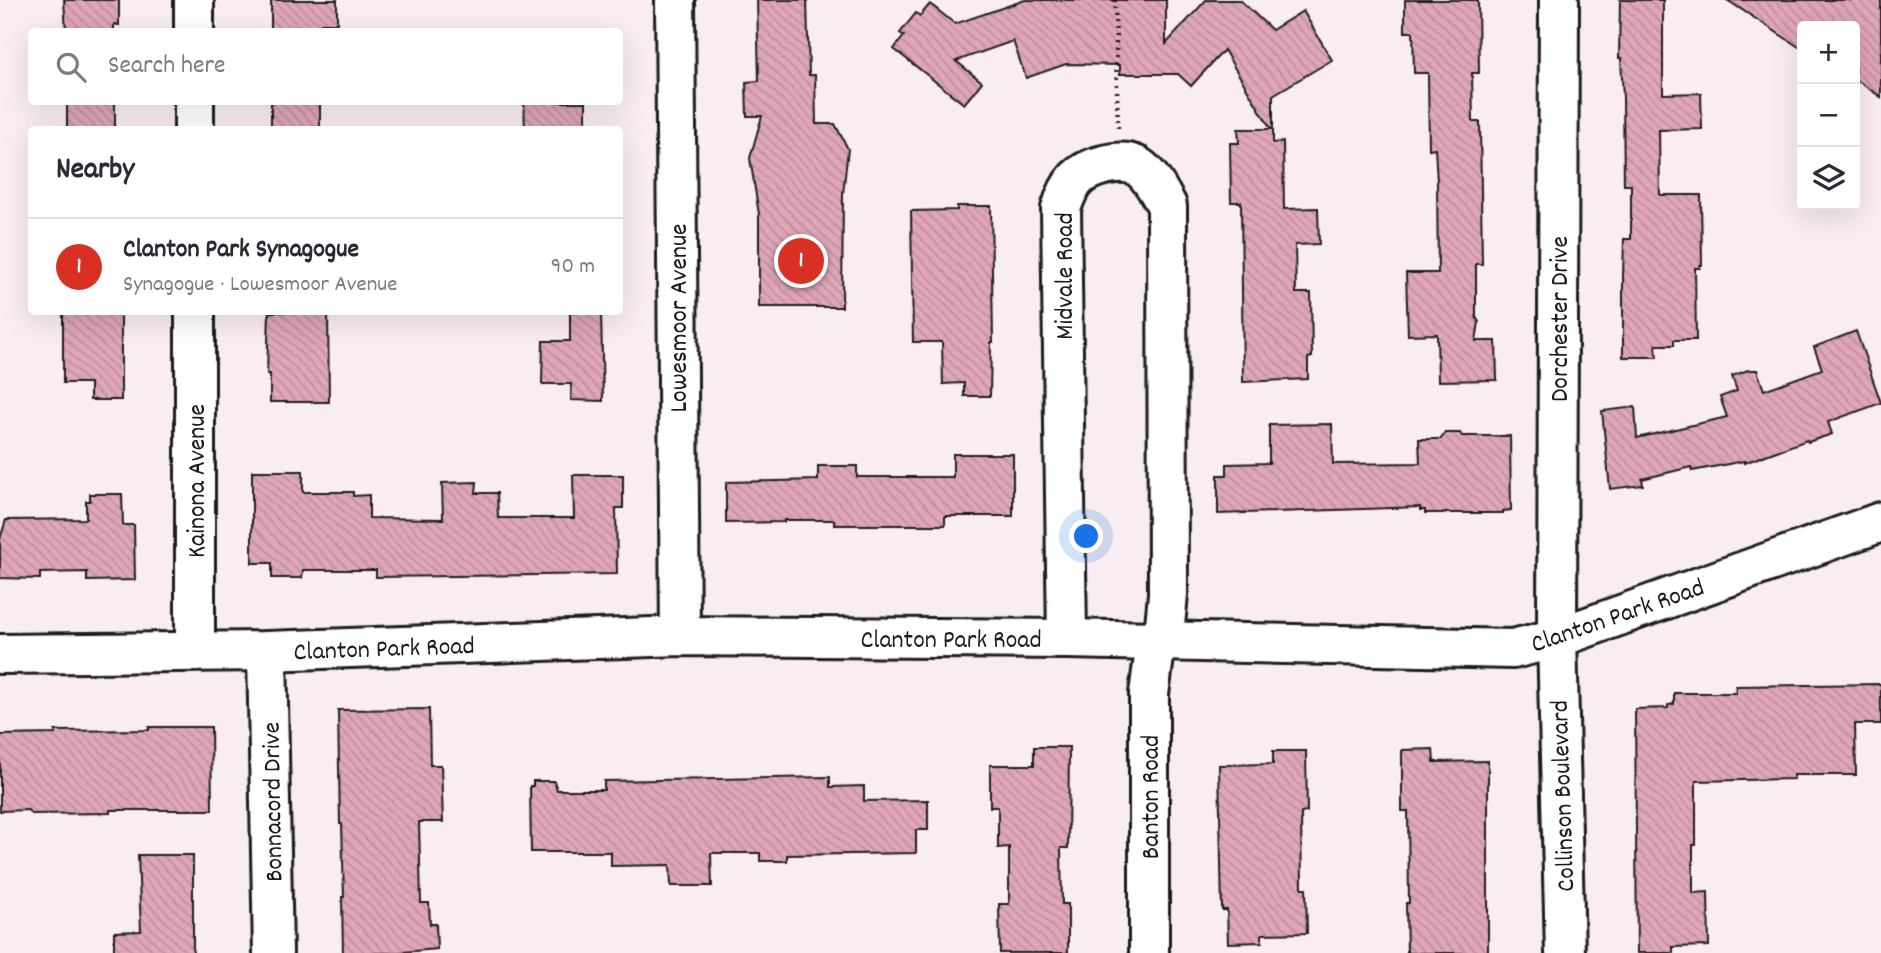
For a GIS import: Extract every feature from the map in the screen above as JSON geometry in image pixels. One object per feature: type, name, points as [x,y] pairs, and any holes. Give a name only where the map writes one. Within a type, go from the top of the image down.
[{"type":"street","points":[[194,0],[194,28]]},
{"type":"street","name":"Lowesmoor Avenue","points":[[675,0],[680,636]]},
{"type":"street","name":"Dorchester Drive","points":[[1557,638],[1559,0]]},
{"type":"street","points":[[194,105],[194,126]]},
{"type":"street","points":[[1118,161],[1138,167],[1157,188],[1167,206],[1168,594],[1165,625],[1156,642]]},
{"type":"street","name":"Midvale Road","points":[[1067,639],[1061,209],[1066,192],[1085,170],[1118,161]]},
{"type":"street","name":"Kainona Avenue","points":[[195,315],[195,650]]},
{"type":"street","name":"Clanton Park Road","points":[[0,654],[195,650],[267,652],[680,636],[1067,639],[1513,649],[1557,638],[1881,522]]},
{"type":"street","name":"Collinson Boulevard","points":[[1557,638],[1565,953]]},
{"type":"street","name":"Banton Road","points":[[1149,953],[1149,694],[1156,642]]},
{"type":"street","name":"Bonnacord Drive","points":[[267,652],[274,953]]},
{"type":"path","points":[[1115,0],[1118,161]]},
{"type":"building","points":[[64,0],[119,0],[119,25],[114,24],[114,28],[66,28]]},
{"type":"building","points":[[271,0],[337,0],[337,23],[321,23],[321,28],[271,28]]},
{"type":"building","points":[[757,0],[807,0],[809,75],[815,75],[816,124],[835,124],[848,149],[843,194],[842,307],[759,307],[759,214],[750,158],[762,116],[747,116],[746,82],[759,81]]},
{"type":"building","points":[[1025,0],[1166,0],[1166,44],[1206,0],[1240,0],[1272,30],[1303,11],[1332,60],[1273,95],[1273,143],[1283,142],[1284,209],[1318,208],[1319,244],[1295,245],[1296,293],[1311,293],[1312,357],[1308,358],[1308,379],[1243,382],[1241,202],[1231,202],[1230,143],[1239,143],[1238,129],[1271,129],[1224,50],[1191,86],[1178,74],[1120,74],[1120,65],[1066,64],[1026,78],[1013,41],[956,61],[982,82],[964,104],[894,49],[904,36],[900,33],[916,13],[920,16],[930,4],[955,24]]},
{"type":"building","points":[[1405,0],[1478,0],[1479,73],[1472,73],[1473,122],[1480,122],[1482,264],[1476,264],[1476,317],[1479,322],[1476,341],[1496,341],[1497,380],[1438,381],[1437,334],[1408,335],[1406,273],[1438,273],[1437,182],[1435,148],[1429,149],[1428,73],[1414,73],[1413,32],[1405,32]]},
{"type":"building","points":[[1620,0],[1663,0],[1663,94],[1701,93],[1702,129],[1659,130],[1660,195],[1701,195],[1702,265],[1695,268],[1696,340],[1674,340],[1674,345],[1656,345],[1657,357],[1623,357],[1624,239],[1631,239],[1631,185],[1624,185],[1623,98],[1619,58]]},
{"type":"building","points":[[1727,0],[1881,0],[1881,97],[1860,82],[1860,21],[1797,21],[1797,46]]},
{"type":"building","points":[[67,105],[115,105],[115,126],[67,126]]},
{"type":"building","points":[[271,105],[320,105],[320,126],[271,126]]},
{"type":"building","points":[[524,105],[586,105],[586,126],[525,126]]},
{"type":"building","points":[[957,206],[991,206],[993,342],[990,396],[964,396],[964,383],[943,384],[942,342],[913,342],[911,211],[957,210]]},
{"type":"building","points":[[63,315],[121,315],[121,400],[90,400],[90,383],[63,383]]},
{"type":"building","points":[[269,315],[328,315],[329,402],[270,402],[270,374],[267,374]]},
{"type":"building","points":[[570,315],[601,315],[603,401],[571,400],[571,384],[542,384],[543,341],[570,341]]},
{"type":"building","points":[[1856,331],[1881,403],[1828,422],[1832,434],[1808,442],[1807,440],[1744,463],[1692,471],[1691,467],[1642,479],[1643,485],[1610,489],[1602,411],[1635,407],[1637,438],[1727,417],[1720,397],[1737,391],[1732,376],[1748,370],[1757,370],[1764,390],[1822,369],[1814,347]]},
{"type":"building","points":[[1332,424],[1333,464],[1420,463],[1419,439],[1441,439],[1445,433],[1460,433],[1462,436],[1510,436],[1511,510],[1503,513],[1425,513],[1420,507],[1218,514],[1218,475],[1227,475],[1227,464],[1269,463],[1269,425]]},
{"type":"building","points":[[953,454],[1013,454],[1013,516],[945,516],[945,525],[834,525],[834,520],[726,523],[726,482],[818,480],[818,466],[857,466],[857,477],[953,477]]},
{"type":"building","points":[[252,471],[303,471],[303,492],[353,492],[353,496],[369,495],[369,518],[443,519],[442,483],[477,482],[476,493],[497,493],[498,518],[574,518],[573,475],[623,475],[623,508],[616,508],[617,574],[376,577],[376,570],[303,570],[302,578],[272,578],[272,563],[252,563]]},
{"type":"building","points":[[90,494],[122,494],[123,525],[134,525],[135,580],[87,581],[87,572],[40,573],[40,579],[0,578],[0,539],[6,520],[86,519],[86,501],[90,501]]},
{"type":"building","points":[[1881,684],[1881,724],[1855,724],[1856,775],[1794,775],[1794,779],[1696,781],[1693,893],[1708,892],[1709,946],[1673,947],[1673,953],[1637,953],[1635,709],[1668,708],[1668,705],[1674,704],[1674,693],[1736,693],[1736,686]]},
{"type":"building","points":[[429,709],[430,765],[441,765],[443,822],[419,822],[421,903],[429,903],[430,924],[436,924],[437,949],[343,953],[344,897],[338,710]]},
{"type":"building","points":[[149,727],[211,727],[212,810],[110,810],[110,813],[31,814],[28,810],[0,811],[0,735],[55,734],[55,731],[149,730]]},
{"type":"building","points":[[1034,747],[1069,747],[1068,848],[1061,848],[1062,904],[1068,904],[1068,953],[1000,953],[999,904],[1009,904],[1009,847],[998,848],[998,807],[990,807],[990,765],[1034,765]]},
{"type":"building","points":[[1433,749],[1434,762],[1488,761],[1488,953],[1407,953],[1408,811],[1402,811],[1402,750]]},
{"type":"building","points":[[1273,751],[1306,751],[1307,812],[1301,813],[1302,888],[1306,888],[1307,933],[1262,934],[1262,942],[1228,943],[1227,910],[1222,910],[1219,765],[1273,764]]},
{"type":"building","points":[[830,777],[830,787],[864,786],[864,801],[928,800],[928,830],[916,830],[916,853],[787,855],[787,861],[760,861],[760,853],[711,853],[712,886],[671,886],[670,865],[611,866],[611,852],[531,852],[530,786],[533,786],[533,781],[554,781],[557,790],[604,790],[604,781]]},
{"type":"building","points":[[138,855],[193,855],[193,953],[114,953],[114,932],[141,931]]},
{"type":"place","name":"Clanton Park Synagogue","points":[[801,261]]}]
